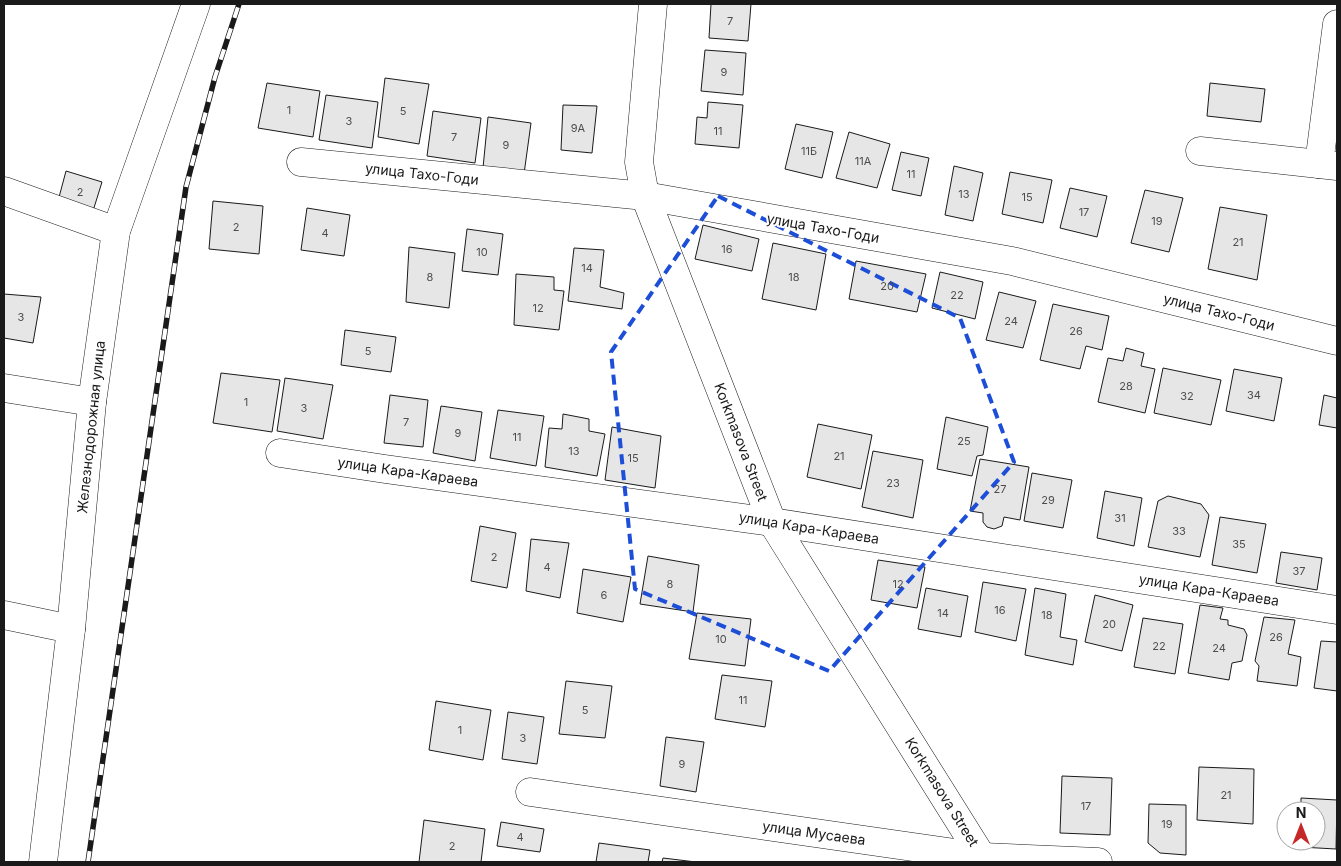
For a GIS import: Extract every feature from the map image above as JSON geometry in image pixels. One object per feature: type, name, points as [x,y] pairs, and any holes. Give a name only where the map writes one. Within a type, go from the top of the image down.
[{"type":"street","name":"Железнодорожная улица","points":[[43,862],[71,629],[92,402],[116,231],[196,4]]},
{"type":"street","name":"Korkmasova Street","points":[[653,4],[639,162],[645,196],[772,522],[984,860]]},
{"type":"street","points":[[1200,151],[1328,165],[1337,24]]},
{"type":"street","name":"улица Тахо-Годи","points":[[300,162],[645,196],[1012,261],[1337,341]]},
{"type":"street","points":[[4,191],[116,231]]},
{"type":"street","points":[[4,388],[92,402]]},
{"type":"street","name":"улица Кара-Караева","points":[[280,453],[394,471],[772,522],[1337,610]]},
{"type":"street","points":[[4,615],[71,629]]},
{"type":"street","name":"улица Мусаева","points":[[530,792],[984,860],[1098,862]]},
{"type":"highlighted area","points":[[718,196],[960,318],[1014,462],[829,671],[635,589],[611,352]]},
{"type":"building","points":[[711,4],[751,4],[748,41],[709,38]]},
{"type":"building","points":[[705,50],[746,53],[743,95],[701,91]]},
{"type":"building","points":[[385,78],[429,84],[419,144],[378,137]]},
{"type":"building","points":[[267,83],[320,91],[313,137],[258,128]]},
{"type":"building","points":[[1210,83],[1265,89],[1261,122],[1207,116]]},
{"type":"building","points":[[326,95],[378,102],[372,148],[319,140]]},
{"type":"building","points":[[708,102],[743,105],[739,148],[695,144],[697,117],[707,118]]},
{"type":"building","points":[[563,105],[597,106],[592,153],[561,150]]},
{"type":"building","points":[[433,111],[481,118],[475,163],[427,156]]},
{"type":"building","points":[[488,117],[531,123],[524,174],[483,168]]},
{"type":"building","points":[[796,124],[833,132],[822,178],[785,169]]},
{"type":"building","points":[[849,132],[890,144],[877,188],[836,178]]},
{"type":"building","points":[[901,152],[929,158],[921,196],[892,190]]},
{"type":"building","points":[[954,166],[983,173],[973,221],[945,215]]},
{"type":"building","points":[[66,171],[102,182],[93,211],[58,201]]},
{"type":"building","points":[[1010,172],[1052,180],[1043,223],[1002,214]]},
{"type":"building","points":[[1070,188],[1107,196],[1097,237],[1060,228]]},
{"type":"building","points":[[1145,190],[1183,198],[1169,252],[1131,243]]},
{"type":"building","points":[[213,201],[263,206],[259,254],[209,249]]},
{"type":"building","points":[[1220,207],[1267,215],[1257,280],[1208,269]]},
{"type":"building","points":[[307,208],[350,215],[344,256],[301,250]]},
{"type":"building","points":[[703,225],[759,239],[752,271],[695,259]]},
{"type":"building","points":[[467,229],[503,234],[498,275],[462,271]]},
{"type":"building","points":[[773,243],[826,254],[816,310],[762,299]]},
{"type":"building","points":[[409,247],[455,253],[449,308],[406,302]]},
{"type":"building","points":[[574,248],[604,250],[600,287],[624,293],[622,309],[568,301]]},
{"type":"building","points":[[856,261],[926,274],[917,312],[849,299]]},
{"type":"building","points":[[940,272],[983,282],[975,319],[932,308]]},
{"type":"building","points":[[516,274],[554,277],[554,290],[564,291],[559,330],[514,325]]},
{"type":"building","points":[[999,292],[1036,301],[1023,348],[986,340]]},
{"type":"building","points":[[4,294],[41,297],[33,343],[4,338]]},
{"type":"building","points":[[1053,304],[1109,316],[1102,350],[1086,346],[1080,369],[1040,360]]},
{"type":"building","points":[[345,330],[396,337],[391,372],[341,365]]},
{"type":"building","points":[[1126,348],[1144,353],[1141,366],[1155,369],[1145,413],[1098,402],[1108,358],[1123,361]]},
{"type":"building","points":[[1163,368],[1221,380],[1211,425],[1154,413]]},
{"type":"building","points":[[1234,369],[1282,378],[1274,421],[1226,411]]},
{"type":"building","points":[[221,373],[280,380],[272,432],[213,423]]},
{"type":"building","points":[[285,378],[333,385],[323,439],[277,431]]},
{"type":"building","points":[[390,395],[428,400],[423,447],[384,443]]},
{"type":"building","points":[[1324,395],[1337,398],[1337,428],[1319,425]]},
{"type":"building","points":[[441,406],[482,412],[475,461],[433,453]]},
{"type":"building","points":[[498,410],[544,416],[536,466],[490,458]]},
{"type":"building","points":[[563,414],[589,419],[589,431],[605,434],[597,476],[545,467],[549,428],[562,429]]},
{"type":"building","points":[[946,417],[988,427],[983,455],[977,456],[972,476],[937,469]]},
{"type":"building","points":[[818,424],[872,435],[861,489],[807,477]]},
{"type":"building","points":[[612,427],[661,436],[655,488],[605,480]]},
{"type":"building","points":[[873,451],[923,460],[913,518],[862,507]]},
{"type":"building","points":[[980,459],[1029,467],[1020,520],[1004,517],[1002,526],[994,529],[987,527],[983,522],[983,513],[970,511]]},
{"type":"building","points":[[1032,473],[1072,480],[1063,528],[1024,521]]},
{"type":"building","points":[[1105,491],[1142,498],[1134,546],[1097,538]]},
{"type":"building","points":[[1168,496],[1201,504],[1209,515],[1200,557],[1148,547],[1158,501]]},
{"type":"building","points":[[1220,517],[1266,524],[1257,573],[1212,565]]},
{"type":"building","points":[[480,526],[516,533],[507,588],[471,581]]},
{"type":"building","points":[[531,539],[569,543],[560,598],[526,591]]},
{"type":"building","points":[[1281,552],[1322,558],[1317,590],[1276,583]]},
{"type":"building","points":[[648,556],[699,565],[693,612],[640,604]]},
{"type":"building","points":[[878,560],[925,567],[917,608],[871,600]]},
{"type":"building","points":[[583,569],[631,577],[623,622],[577,613]]},
{"type":"building","points":[[983,582],[1026,589],[1016,641],[975,632]]},
{"type":"building","points":[[926,588],[968,596],[961,637],[918,629]]},
{"type":"building","points":[[1035,588],[1066,594],[1060,637],[1077,640],[1073,665],[1025,655]]},
{"type":"building","points":[[1095,595],[1133,605],[1122,651],[1085,642]]},
{"type":"building","points":[[1200,605],[1223,608],[1220,619],[1228,620],[1228,625],[1244,629],[1247,635],[1242,661],[1232,663],[1229,680],[1188,673]]},
{"type":"building","points":[[697,613],[751,619],[745,666],[689,659]]},
{"type":"building","points":[[1264,617],[1295,620],[1288,654],[1301,657],[1297,686],[1257,681],[1259,666],[1255,661]]},
{"type":"building","points":[[1143,618],[1183,624],[1175,674],[1134,667]]},
{"type":"building","points":[[1321,641],[1337,642],[1337,691],[1314,688]]},
{"type":"building","points":[[722,675],[772,681],[765,727],[715,719]]},
{"type":"building","points":[[566,681],[612,686],[605,738],[559,734]]},
{"type":"building","points":[[436,701],[491,710],[483,760],[429,750]]},
{"type":"building","points":[[508,712],[544,717],[537,764],[502,759]]},
{"type":"building","points":[[666,737],[704,742],[696,792],[660,786]]},
{"type":"building","points":[[1199,767],[1254,769],[1253,824],[1197,820]]},
{"type":"building","points":[[1062,776],[1112,778],[1110,835],[1060,833]]},
{"type":"building","points":[[1301,798],[1337,800],[1336,849],[1326,848],[1326,801],[1301,801]]},
{"type":"building","points":[[1149,804],[1186,805],[1186,855],[1160,853],[1148,843]]},
{"type":"building","points":[[424,820],[485,829],[481,862],[419,862]]},
{"type":"building","points":[[501,822],[544,829],[540,852],[497,846]]},
{"type":"building","points":[[599,843],[650,850],[648,862],[596,862]]},
{"type":"building","points":[[663,858],[696,862],[662,862]]},
{"type":"railway","points":[[88,862],[186,187],[215,77],[239,4]]}]
